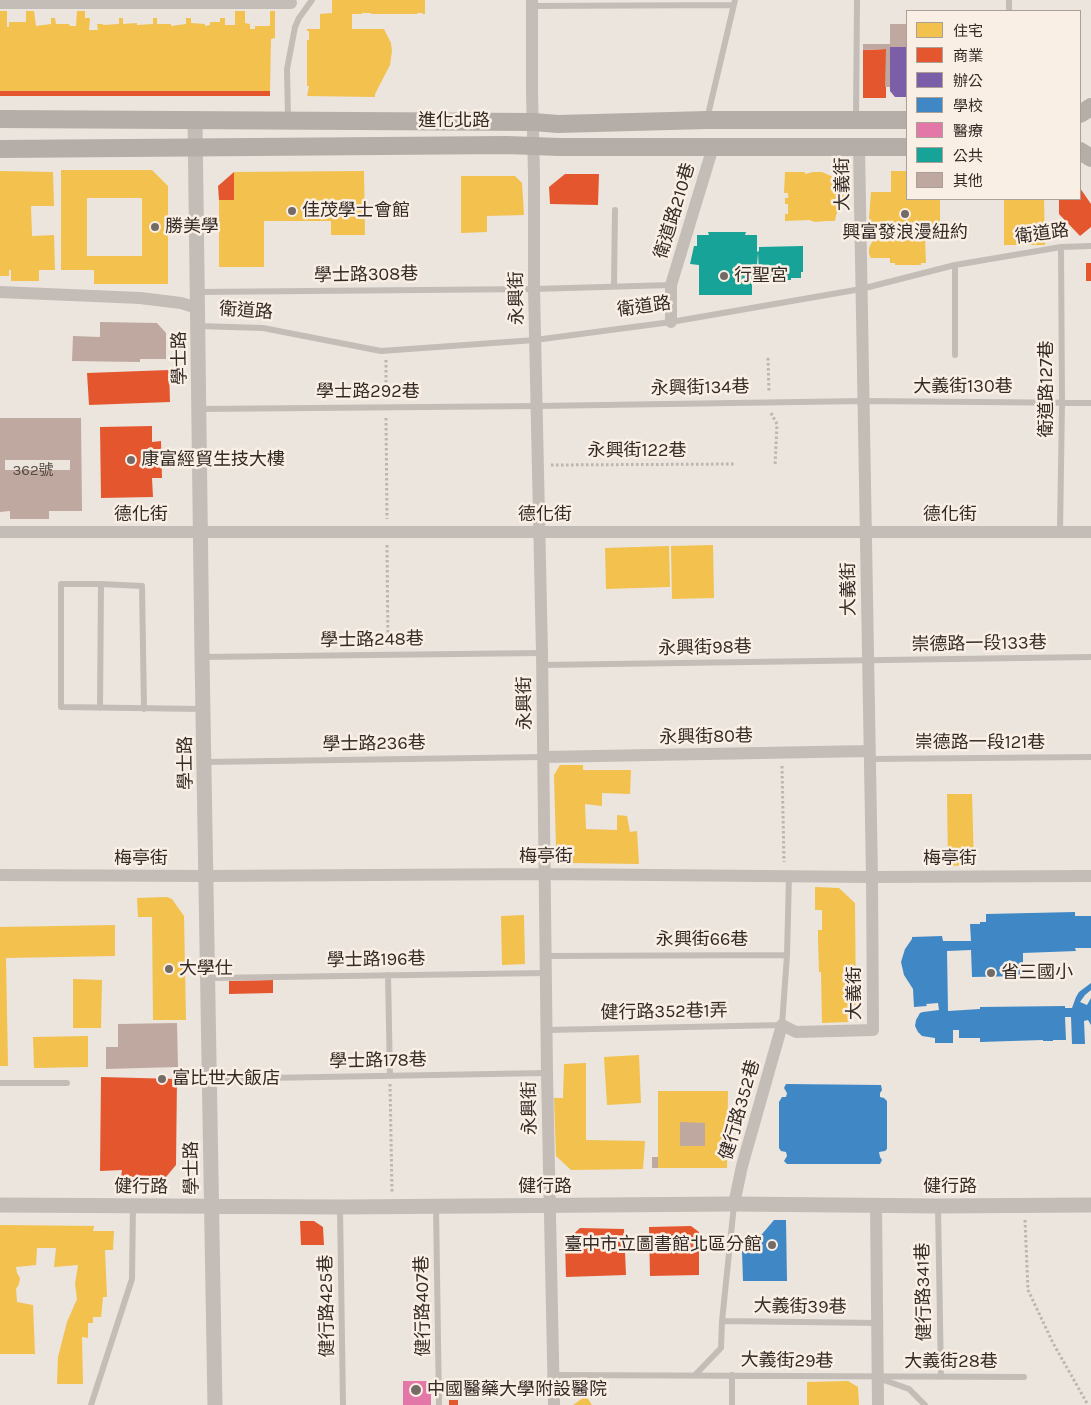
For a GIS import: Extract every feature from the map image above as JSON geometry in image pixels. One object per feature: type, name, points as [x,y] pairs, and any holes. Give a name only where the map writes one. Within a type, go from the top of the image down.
[{"type":"main road","name":"進化北路","points":[[0,119],[533,122],[558,124],[707,120],[906,120]]},
{"type":"main road","name":"進化北路","points":[[0,149],[507,145],[533,147],[906,147]]},
{"type":"street","points":[[1,2],[291,3]]},
{"type":"street","name":"永興街","points":[[532,3],[534,289],[554,1405]]},
{"type":"street","name":"學士路","points":[[195,120],[215,1405]]},
{"type":"street","name":"衛道路210巷","points":[[671,322],[671,285],[713,147]]},
{"type":"street","name":"大義街","points":[[782,1025],[796,1032],[873,1030],[860,147]]},
{"type":"street","name":"衛道路","points":[[0,292],[140,298],[181,303],[197,308]]},
{"type":"street","name":"德化街","points":[[0,532],[1091,532]]},
{"type":"street","name":"永興街80巷","points":[[543,757],[782,753],[869,755]]},
{"type":"street","name":"梅亭街","points":[[0,875],[1091,876]]},
{"type":"street","name":"健行路352巷","points":[[734,1204],[742,1166],[782,1025]]},
{"type":"street","name":"健行路","points":[[0,1205],[340,1207],[734,1204],[1091,1205]]},
{"type":"street","points":[[876,1205],[878,1405]]},
{"type":"lane","points":[[288,120],[287,69],[295,27],[312,0]]},
{"type":"lane","points":[[856,121],[857,0]]},
{"type":"lane","points":[[532,3],[734,2],[707,120]]},
{"type":"lane","points":[[614,286],[615,210]]},
{"type":"lane","name":"衛道路","points":[[198,326],[263,328],[380,351],[535,340],[671,322],[862,289],[954,265],[1061,247],[1091,246]]},
{"type":"lane","name":"衛道路127巷","points":[[1060,532],[1062,402],[1061,247]]},
{"type":"lane","points":[[954,265],[955,354]]},
{"type":"lane","name":"衛道路210巷","points":[[534,289],[671,285]]},
{"type":"lane","name":"學士路308巷","points":[[197,292],[534,289]]},
{"type":"lane","name":"大義街130巷","points":[[864,401],[1091,403]]},
{"type":"lane","name":"永興街134巷","points":[[537,406],[864,401]]},
{"type":"lane","name":"學士路292巷","points":[[199,409],[537,406]]},
{"type":"lane","points":[[144,709],[142,586],[61,584],[60,707],[144,709],[204,709]]},
{"type":"lane","points":[[100,708],[101,584]]},
{"type":"lane","name":"學士路248巷","points":[[202,657],[388,655],[542,659]]},
{"type":"lane","name":"崇德路一段133巷","points":[[868,660],[1091,657]]},
{"type":"lane","name":"永興街98巷","points":[[542,659],[868,660]]},
{"type":"lane","name":"崇德路一段121巷","points":[[869,755],[1091,757]]},
{"type":"lane","name":"學士路236巷","points":[[204,762],[543,757]]},
{"type":"lane","points":[[782,1025],[787,955],[789,876]]},
{"type":"lane","name":"永興街66巷","points":[[546,956],[787,955]]},
{"type":"lane","name":"學士路196巷","points":[[207,978],[546,973]]},
{"type":"lane","points":[[388,975],[390,1076]]},
{"type":"lane","name":"健行路352巷1弄","points":[[547,1030],[782,1025]]},
{"type":"lane","name":"學士路178巷","points":[[209,1079],[547,1073]]},
{"type":"lane","points":[[0,1083],[67,1083]]},
{"type":"lane","name":"大義街29巷","points":[[695,1375],[721,1348],[734,1204]]},
{"type":"lane","points":[[91,1405],[132,1279],[133,1205]]},
{"type":"lane","name":"健行路407巷","points":[[436,1206],[439,1405]]},
{"type":"lane","name":"健行路341巷","points":[[938,1206],[941,1377]]},
{"type":"lane","name":"健行路425巷","points":[[340,1207],[344,1405]]},
{"type":"lane","name":"大義街39巷","points":[[722,1321],[877,1323]]},
{"type":"lane","name":"大義街29巷","points":[[553,1375],[878,1377]]},
{"type":"lane","points":[[732,1375],[732,1405]]},
{"type":"lane","points":[[878,1377],[909,1389],[925,1405]]},
{"type":"lane","name":"大義街28巷","points":[[878,1377],[1024,1377]]},
{"type":"path","points":[[385,350],[388,655]]},
{"type":"path","name":"永興街122巷","points":[[538,465],[736,464]]},
{"type":"path","points":[[782,753],[784,867],[789,876]]},
{"type":"path","points":[[390,1076],[392,1206]]},
{"type":"path","points":[[1024,1205],[1028,1290],[1053,1343],[1088,1405]]},
{"type":"building: 住宅","points":[[332,0],[425,0],[425,14],[352,14],[352,29],[384,29],[391,43],[390,65],[375,97],[307,96],[309,86],[307,86],[307,40],[309,40],[309,31],[307,29],[320,29],[320,14],[332,13]]},
{"type":"building: 住宅","points":[[0,11],[7,11],[7,27],[9,27],[9,22],[26,22],[26,11],[34,11],[36,26],[51,24],[51,18],[55,18],[56,24],[76,26],[77,11],[85,11],[85,18],[90,18],[89,30],[98,30],[97,24],[119,24],[119,18],[123,18],[123,24],[137,23],[137,25],[153,24],[153,18],[157,18],[157,24],[171,24],[171,26],[186,24],[186,18],[191,18],[191,23],[205,24],[205,26],[210,25],[210,22],[220,22],[220,18],[225,18],[225,25],[235,25],[235,11],[245,11],[245,23],[250,24],[250,29],[255,29],[255,26],[270,26],[270,11],[275,11],[275,38],[271,39],[270,91],[0,91]]},
{"type":"building: 住宅","name":"勝美學","points":[[61,170],[152,170],[168,186],[168,284],[94,284],[94,270],[61,270]],"holes":[[[87,198],[142,198],[142,256],[87,256]]]},
{"type":"building: 住宅","points":[[0,171],[53,172],[54,206],[31,206],[32,236],[54,235],[55,270],[39,270],[39,281],[11,281],[11,270],[9,270],[9,276],[0,276]]},
{"type":"building: 住宅","name":"佳茂學士會館","points":[[364,171],[365,235],[331,235],[331,221],[264,221],[264,267],[219,267],[219,200],[234,200],[234,172]]},
{"type":"building: 住宅","name":"興富發浪漫紐約","points":[[891,171],[906,171],[906,200],[940,200],[940,240],[925,239],[926,263],[921,263],[921,265],[895,265],[895,263],[890,263],[890,258],[871,258],[869,254],[869,248],[873,240],[870,239],[869,235],[871,192],[891,192]]},
{"type":"building: 住宅","points":[[785,172],[805,172],[805,174],[822,172],[833,177],[839,184],[844,198],[835,221],[785,221],[785,214],[788,214],[788,204],[785,204],[785,198],[788,198],[788,193],[784,193]]},
{"type":"building: 住宅","points":[[461,176],[515,176],[522,183],[524,215],[487,216],[487,232],[461,233]]},
{"type":"building: 住宅","points":[[1004,200],[1044,200],[1045,245],[1004,245]]},
{"type":"building: 住宅","points":[[713,545],[714,598],[672,599],[671,546]]},
{"type":"building: 住宅","points":[[669,546],[670,587],[606,589],[605,548]]},
{"type":"building: 住宅","points":[[560,765],[583,765],[583,770],[631,770],[630,794],[602,793],[602,806],[585,804],[586,829],[617,830],[617,815],[627,816],[630,832],[637,831],[639,864],[572,863],[556,849],[554,775]]},
{"type":"building: 住宅","points":[[947,794],[972,794],[974,865],[948,866]]},
{"type":"building: 住宅","points":[[815,887],[839,888],[855,903],[856,1012],[848,1022],[822,1023],[818,930],[822,930],[822,910],[815,910]]},
{"type":"building: 住宅","name":"大學仕","points":[[167,897],[172,899],[184,916],[186,1020],[153,1020],[152,917],[138,917],[137,898]]},
{"type":"building: 住宅","points":[[524,915],[525,964],[502,965],[501,916]]},
{"type":"building: 住宅","points":[[115,925],[115,956],[6,958],[8,1066],[0,1066],[0,927]]},
{"type":"building: 住宅","points":[[73,979],[102,980],[101,1028],[73,1028]]},
{"type":"building: 住宅","points":[[88,1036],[88,1067],[34,1068],[33,1037]]},
{"type":"building: 住宅","points":[[639,1055],[641,1103],[607,1105],[604,1057]]},
{"type":"building: 住宅","points":[[586,1063],[586,1140],[645,1141],[643,1169],[571,1170],[556,1156],[554,1098],[563,1098],[564,1064]]},
{"type":"building: 住宅","points":[[658,1091],[728,1091],[727,1168],[658,1168]]},
{"type":"building: 住宅","points":[[0,1225],[94,1226],[93,1231],[114,1231],[113,1250],[105,1250],[107,1297],[103,1297],[101,1317],[93,1317],[93,1323],[88,1323],[88,1338],[82,1337],[83,1384],[57,1384],[58,1357],[67,1322],[77,1299],[75,1284],[78,1265],[54,1267],[56,1248],[37,1248],[36,1265],[16,1267],[20,1278],[16,1289],[17,1302],[33,1305],[35,1354],[0,1354]]},
{"type":"building: 住宅","points":[[848,1381],[858,1387],[859,1405],[807,1405],[807,1382]]},
{"type":"building: 住宅","points":[[586,1396],[592,1405],[573,1405]]},
{"type":"building: 商業","points":[[886,49],[886,98],[863,98],[863,50]]},
{"type":"building: 商業","points":[[0,91],[270,91],[270,96],[0,96]]},
{"type":"building: 商業","points":[[234,172],[234,200],[219,200],[218,186]]},
{"type":"building: 商業","points":[[565,174],[599,174],[598,205],[550,204],[549,187]]},
{"type":"building: 商業","points":[[1081,189],[1091,204],[1091,227],[1080,236],[1059,214],[1059,200],[1081,200]]},
{"type":"building: 商業","points":[[1086,263],[1091,263],[1091,281],[1086,281]]},
{"type":"building: 商業","points":[[169,370],[170,402],[89,405],[87,373]]},
{"type":"building: 商業","name":"康富經貿生技大樓","points":[[152,426],[152,442],[161,441],[162,478],[152,478],[153,497],[101,498],[100,427]]},
{"type":"building: 商業","points":[[273,980],[273,993],[229,994],[229,981]]},
{"type":"building: 商業","points":[[101,1077],[177,1079],[176,1165],[166,1177],[121,1177],[122,1170],[100,1171]]},
{"type":"building: 商業","points":[[300,1221],[314,1221],[323,1227],[324,1245],[301,1245]]},
{"type":"building: 商業","points":[[691,1226],[699,1232],[699,1275],[650,1276],[649,1227]]},
{"type":"building: 商業","points":[[580,1228],[624,1229],[626,1275],[566,1277],[565,1242]]},
{"type":"building: 商業","points":[[449,1400],[458,1400],[458,1405],[449,1405]]},
{"type":"building: 辦公","points":[[890,47],[906,47],[906,97],[895,97],[890,91]]},
{"type":"building: 學校","points":[[1075,912],[1075,916],[1091,916],[1091,948],[1075,948],[1076,951],[1023,953],[1023,976],[972,977],[971,950],[947,951],[948,1011],[980,1009],[980,1007],[1065,1006],[1065,1008],[1072,1008],[1079,992],[1091,983],[1091,990],[1080,1002],[1087,1005],[1091,998],[1091,1025],[1088,1020],[1084,1021],[1085,1044],[1072,1044],[1071,1017],[1065,1017],[1066,1040],[980,1042],[980,1038],[959,1038],[959,1030],[953,1030],[953,1043],[935,1043],[935,1038],[922,1036],[918,1032],[915,1026],[920,1013],[939,1010],[938,1003],[914,1007],[913,989],[904,975],[901,962],[905,949],[912,937],[942,936],[943,941],[971,941],[970,924],[986,922],[986,914]]},
{"type":"building: 學校","points":[[786,1084],[881,1085],[880,1097],[887,1101],[887,1149],[879,1152],[882,1160],[880,1164],[787,1164],[784,1161],[787,1156],[786,1152],[781,1151],[779,1148],[779,1102],[782,1097],[786,1097],[787,1093],[784,1088]]},
{"type":"building: 學校","name":"臺中市立圖書館北區分館","points":[[774,1220],[786,1220],[787,1281],[743,1281],[742,1251],[759,1251],[757,1240]]},
{"type":"building: 醫療","points":[[403,1381],[431,1381],[431,1405],[403,1405]]},
{"type":"building: 公共","name":"行聖宮","points":[[708,232],[746,232],[745,235],[757,235],[757,252],[759,247],[803,246],[803,272],[801,272],[801,278],[771,280],[771,278],[761,278],[758,253],[757,265],[752,265],[752,295],[699,295],[699,265],[690,264],[694,246],[697,246],[697,235],[709,235]]},
{"type":"building: 其他","points":[[890,24],[906,24],[906,47],[890,47],[890,87],[885,87],[886,49],[863,50],[863,44],[890,44]]},
{"type":"building: 其他","points":[[100,322],[157,323],[166,333],[166,359],[140,359],[140,362],[72,361],[73,336],[100,337]]},
{"type":"building: 其他","points":[[0,418],[81,418],[82,511],[49,511],[49,519],[10,519],[10,511],[0,512]],"holes":[[[5,460],[70,460],[70,470],[5,470]]]},
{"type":"building: 其他","points":[[177,1023],[178,1067],[106,1069],[106,1047],[118,1047],[118,1024]]},
{"type":"building: 其他","points":[[680,1122],[705,1123],[705,1146],[680,1146]]},
{"type":"building: 其他","points":[[652,1157],[658,1157],[658,1168],[652,1168]]},
{"type":"place","name":"佳茂學士會館","points":[[292,211]]},
{"type":"place","name":"興富發浪漫紐約","points":[[905,214]]},
{"type":"place","name":"勝美學","points":[[155,227]]},
{"type":"place","name":"行聖宮","points":[[724,276]]},
{"type":"place","name":"康富經貿生技大樓","points":[[131,460]]},
{"type":"place","name":"大學仕","points":[[169,969]]},
{"type":"place","name":"省三國小","points":[[991,973]]},
{"type":"place","name":"富比世大飯店","points":[[162,1079]]},
{"type":"place","name":"臺中市立圖書館北區分館","points":[[772,1245]]},
{"type":"place","name":"中國醫藥大學附設醫院","points":[[416,1390]]}]
